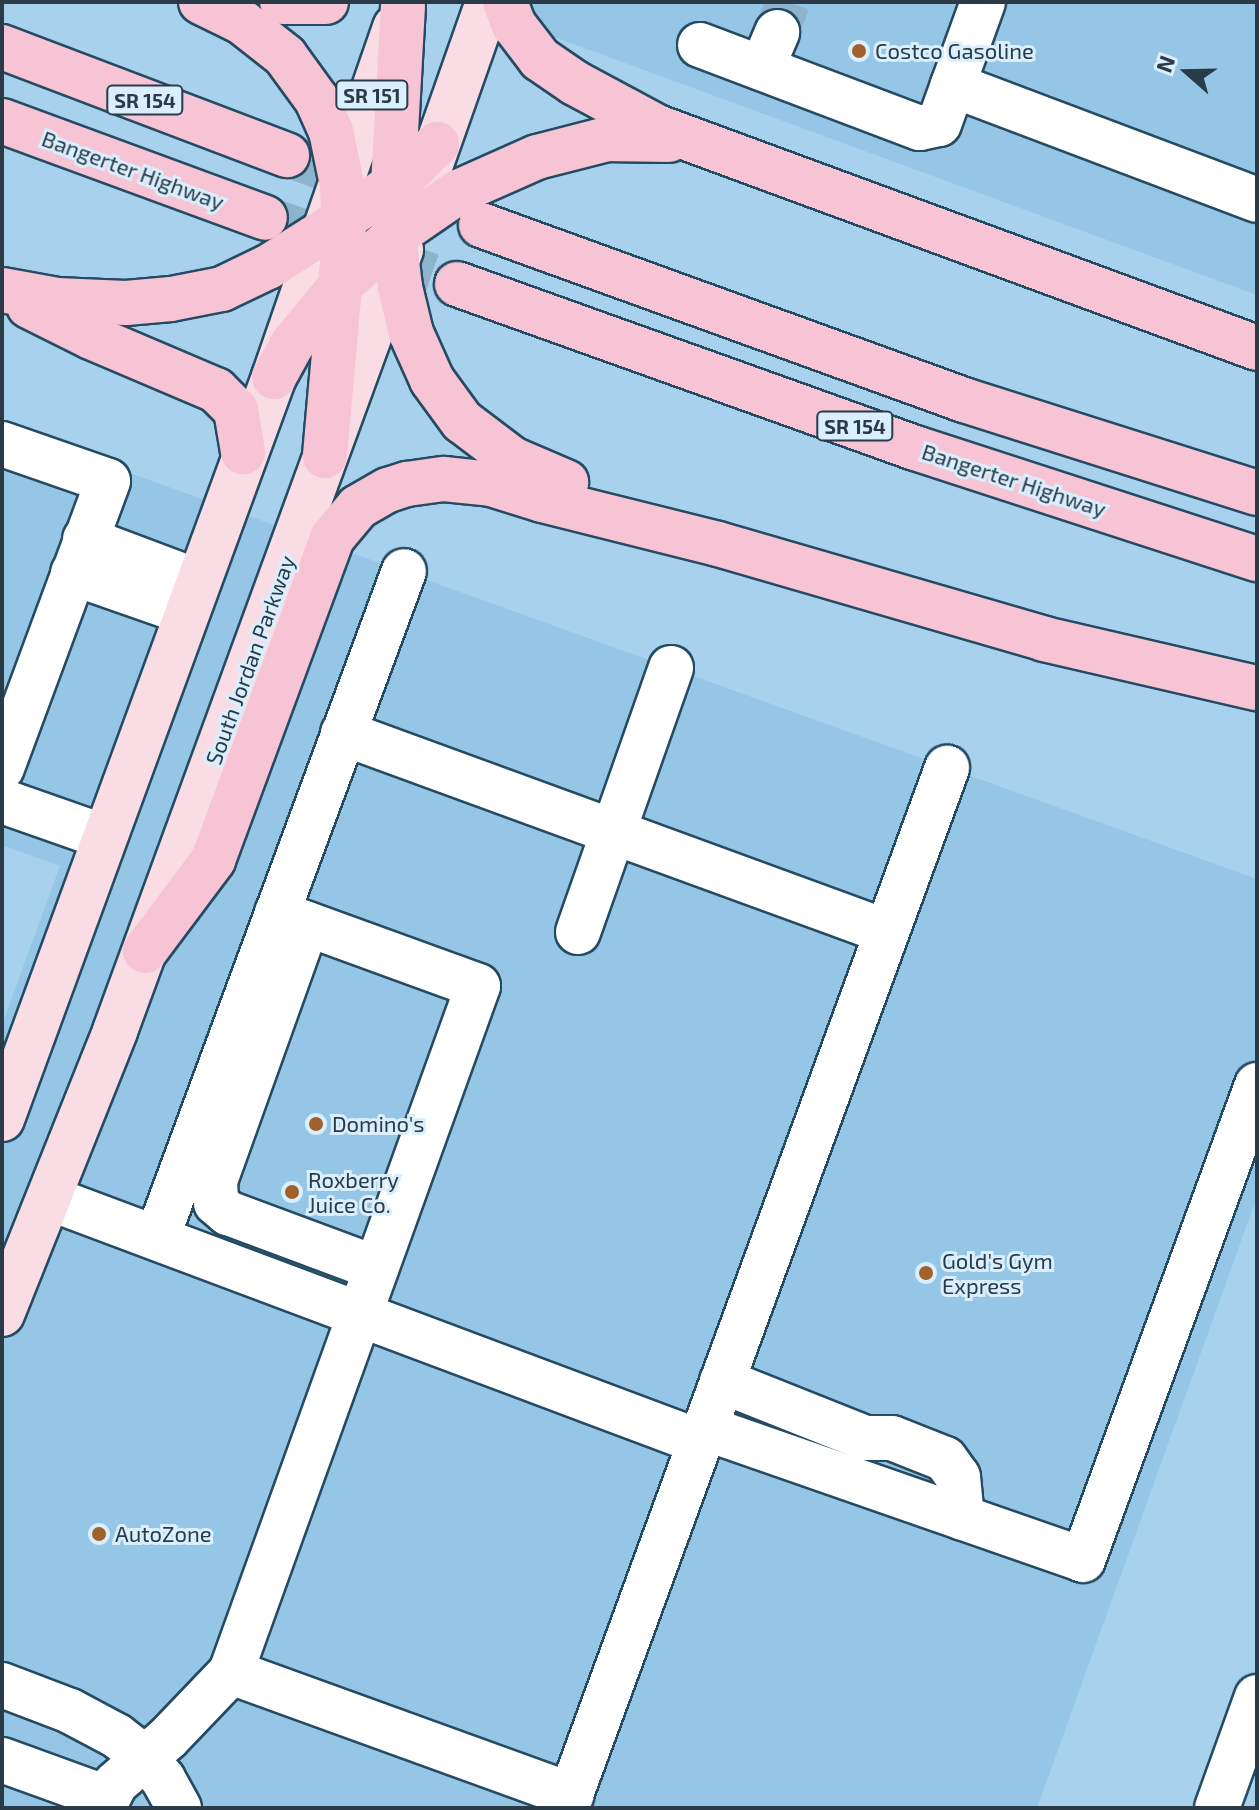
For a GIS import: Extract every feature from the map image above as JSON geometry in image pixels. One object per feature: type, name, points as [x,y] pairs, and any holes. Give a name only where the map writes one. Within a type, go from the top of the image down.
[{"type":"highway","points":[[201,2],[257,32],[301,74],[325,112],[337,212],[340,286],[325,456]]},
{"type":"highway","points":[[282,2],[326,2]]},
{"type":"highway","points":[[505,2],[527,44],[557,72],[624,111],[703,146],[1257,348]]},
{"type":"highway","points":[[403,4],[398,227],[404,309],[423,364],[452,410],[476,433],[522,464],[718,544]]},
{"type":"highway","name":"SR 154","points":[[2,47],[287,155]]},
{"type":"highway","name":"Bangerter Highway","points":[[2,121],[265,218]]},
{"type":"highway","points":[[274,377],[293,343],[340,286],[398,227],[458,192],[537,157],[607,139],[661,139],[703,146]]},
{"type":"highway","points":[[398,227],[437,144]]},
{"type":"highway","points":[[2,291],[57,300],[104,302],[181,298],[237,282],[337,212],[398,227]]},
{"type":"highway","name":"SR 154","points":[[481,225],[964,400],[1257,493]]},
{"type":"highway","name":"Bangerter Highway","points":[[457,284],[915,448],[1257,559]]},
{"type":"highway","points":[[2,291],[91,337],[216,390],[236,410],[243,452]]},
{"type":"highway","points":[[145,951],[213,860],[326,550],[338,527],[358,507],[388,490],[407,484],[433,479],[469,480],[718,544],[1044,639],[1257,688]]},
{"type":"main road","points":[[437,144],[488,2]]},
{"type":"main road","name":"SR 151","points":[[337,212],[403,4]]},
{"type":"main road","points":[[2,1119],[243,452],[337,212]]},
{"type":"main road","name":"South Jordan Parkway","points":[[2,1314],[145,951],[325,456],[398,227]]},
{"type":"street","points":[[700,45],[769,50],[920,128],[939,124],[983,2]]},
{"type":"street","points":[[953,85],[1257,200]]},
{"type":"street","points":[[2,444],[108,481],[10,719],[2,768]]},
{"type":"street","points":[[79,556],[191,597]]},
{"type":"street","points":[[376,1268],[228,1213],[216,1203],[215,1181],[343,733],[404,571]]},
{"type":"street","points":[[578,932],[671,668]]},
{"type":"street","points":[[343,733],[887,932]]},
{"type":"street","points":[[231,1672],[568,1802],[947,768]]},
{"type":"street","points":[[2,801],[104,837]]},
{"type":"street","points":[[157,1238],[292,918]]},
{"type":"street","points":[[2,1760],[105,1803],[115,1784],[168,1738],[231,1672],[478,986],[292,918]]},
{"type":"street","points":[[49,1198],[360,1314],[703,1435],[1083,1560],[1257,1085]]},
{"type":"street","points":[[722,1381],[865,1438],[892,1438],[945,1459],[958,1477],[962,1518]]},
{"type":"street","points":[[2,1685],[70,1711],[117,1736],[144,1757],[163,1779],[179,1808]]},
{"type":"street","points":[[1217,1808],[1257,1697]]},
{"type":"shaded area","points":[[459,2],[1257,2],[1257,295]]},
{"type":"shaded area","points":[[2,427],[1257,879],[1257,1197],[1037,1808],[2,1808],[2,1025],[60,866],[2,845]]},
{"type":"tunnel","points":[[777,32],[788,2]]},
{"type":"tunnel","points":[[287,155],[373,186]]},
{"type":"tunnel","points":[[265,218],[457,284]]},
{"type":"place","name":"Costco Gasoline","points":[[859,51]]},
{"type":"place","name":"Domino's","points":[[316,1124]]},
{"type":"place","name":"Roxberry Juice Co.","points":[[292,1192]]},
{"type":"place","name":"Gold's Gym Express","points":[[926,1273]]},
{"type":"place","name":"AutoZone","points":[[99,1534]]}]
